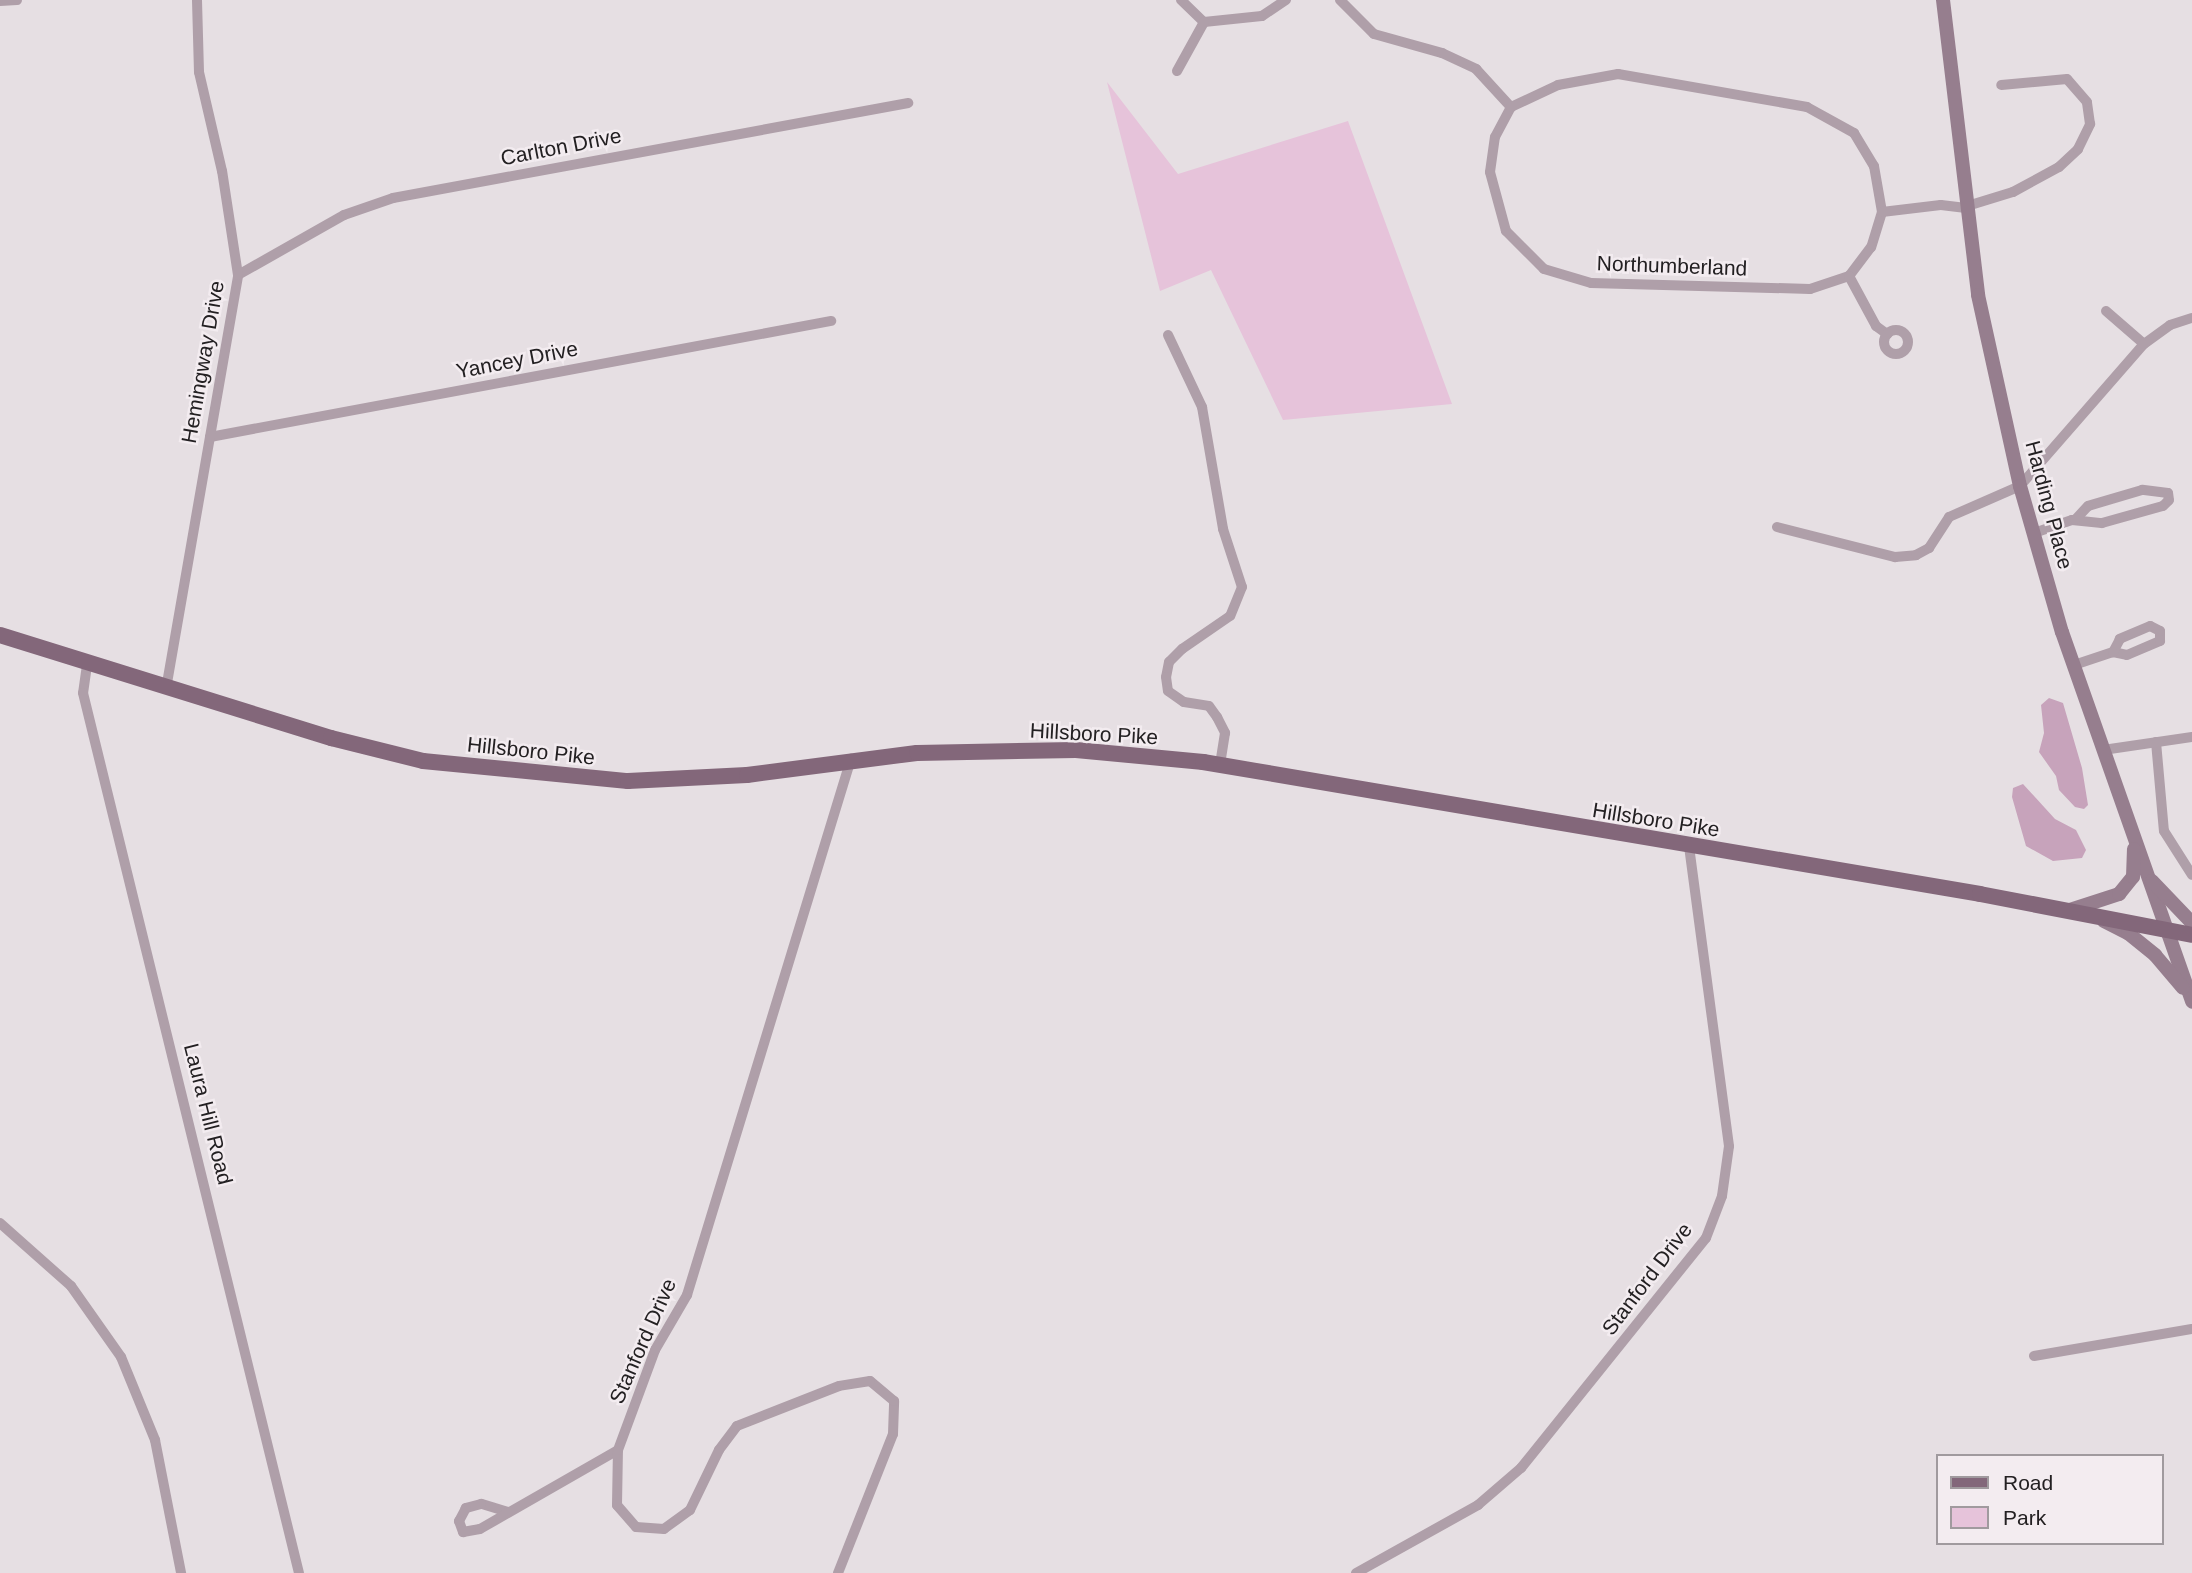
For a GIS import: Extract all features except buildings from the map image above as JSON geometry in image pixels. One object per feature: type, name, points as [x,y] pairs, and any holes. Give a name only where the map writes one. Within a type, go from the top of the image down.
[{"type":"main road","name":"Harding Place","points":[[1942,0],[1964,207],[1978,295],[2020,486],[2074,665],[2191,1000]]},
{"type":"main road","name":"Hillsboro Pike","points":[[0,635],[166,689],[423,761],[534,774],[688,780],[851,759],[1076,750],[1220,765],[2192,935]]},
{"type":"main road","points":[[2066,911],[2119,894],[2133,877],[2134,840]]},
{"type":"main road","points":[[2145,872],[2192,923]]},
{"type":"main road","points":[[2093,916],[2128,933],[2148,949],[2191,1000]]},
{"type":"street","points":[[0,1],[17,0]]},
{"type":"street","name":"Hemingway Drive","points":[[166,689],[238,275],[222,171],[199,72],[197,0]]},
{"type":"street","points":[[1181,0],[1204,22],[1262,16],[1286,0]]},
{"type":"street","points":[[1340,0],[1374,34],[1442,52],[1476,69],[1511,107],[1558,85],[1618,74],[1807,107],[1854,133],[1874,166],[1882,212],[1871,247],[1849,276],[1875,326],[1887,334]]},
{"type":"street","points":[[1177,71],[1204,22]]},
{"type":"street","points":[[1882,212],[1941,205],[1964,207],[2013,192],[2059,167],[2078,149],[2090,124],[2087,102],[2067,79],[2001,85]]},
{"type":"street","name":"Carlton Drive","points":[[238,275],[344,215],[393,198],[908,103]]},
{"type":"street","name":"Northumberland","points":[[1511,107],[1495,137],[1489,172],[1506,231],[1544,269],[1591,284],[1810,289],[1849,276]]},
{"type":"street","points":[[2106,311],[2144,344]]},
{"type":"street","points":[[1777,527],[1895,556],[1916,555],[1929,548],[1949,517],[2020,486],[2144,344],[2170,325],[2192,318]]},
{"type":"street","name":"Yancey Drive","points":[[210,437],[831,321]]},
{"type":"street","points":[[1168,335],[1202,407],[1223,529],[1242,587],[1230,616],[1182,649],[1169,662],[1166,677],[1168,691],[1184,702],[1209,706],[1217,717],[1225,733],[1220,765]]},
{"type":"street","points":[[2034,533],[2075,520],[2102,523],[2163,506],[2169,500],[2168,493],[2141,490],[2088,506],[2075,520]]},
{"type":"street","points":[[2074,665],[2113,652]]},
{"type":"street","name":"Laura Hill Road","points":[[87,665],[83,693],[299,1573]]},
{"type":"street","points":[[2103,750],[2192,737]]},
{"type":"street","points":[[2156,742],[2164,831],[2192,875]]},
{"type":"street","name":"Stanford Drive","points":[[838,1573],[893,1434],[894,1401],[870,1381],[839,1386],[737,1426],[719,1450],[690,1510],[664,1529],[636,1527],[617,1504],[618,1450],[655,1350],[687,1295],[851,759]]},
{"type":"street","name":"Stanford Drive","points":[[1356,1573],[1478,1505],[1521,1468],[1706,1238],[1722,1196],[1728,1146],[1689,847]]},
{"type":"street","points":[[0,1223],[71,1286],[121,1357],[155,1440],[181,1573]]},
{"type":"street","points":[[2034,1356],[2192,1329]]},
{"type":"street","points":[[508,1512],[618,1450]]},
{"type":"green space","points":[[1107,82],[1178,174],[1348,121],[1452,404],[1283,420],[1211,270],[1160,291]]},
{"type":"shaded area","points":[[2049,698],[2063,703],[2082,768],[2088,805],[2084,809],[2075,807],[2059,790],[2056,776],[2039,752],[2044,733],[2041,705]]},
{"type":"shaded area","points":[[2023,784],[2055,819],[2076,830],[2086,850],[2082,858],[2053,861],[2026,846],[2012,797],[2013,788]]}]
